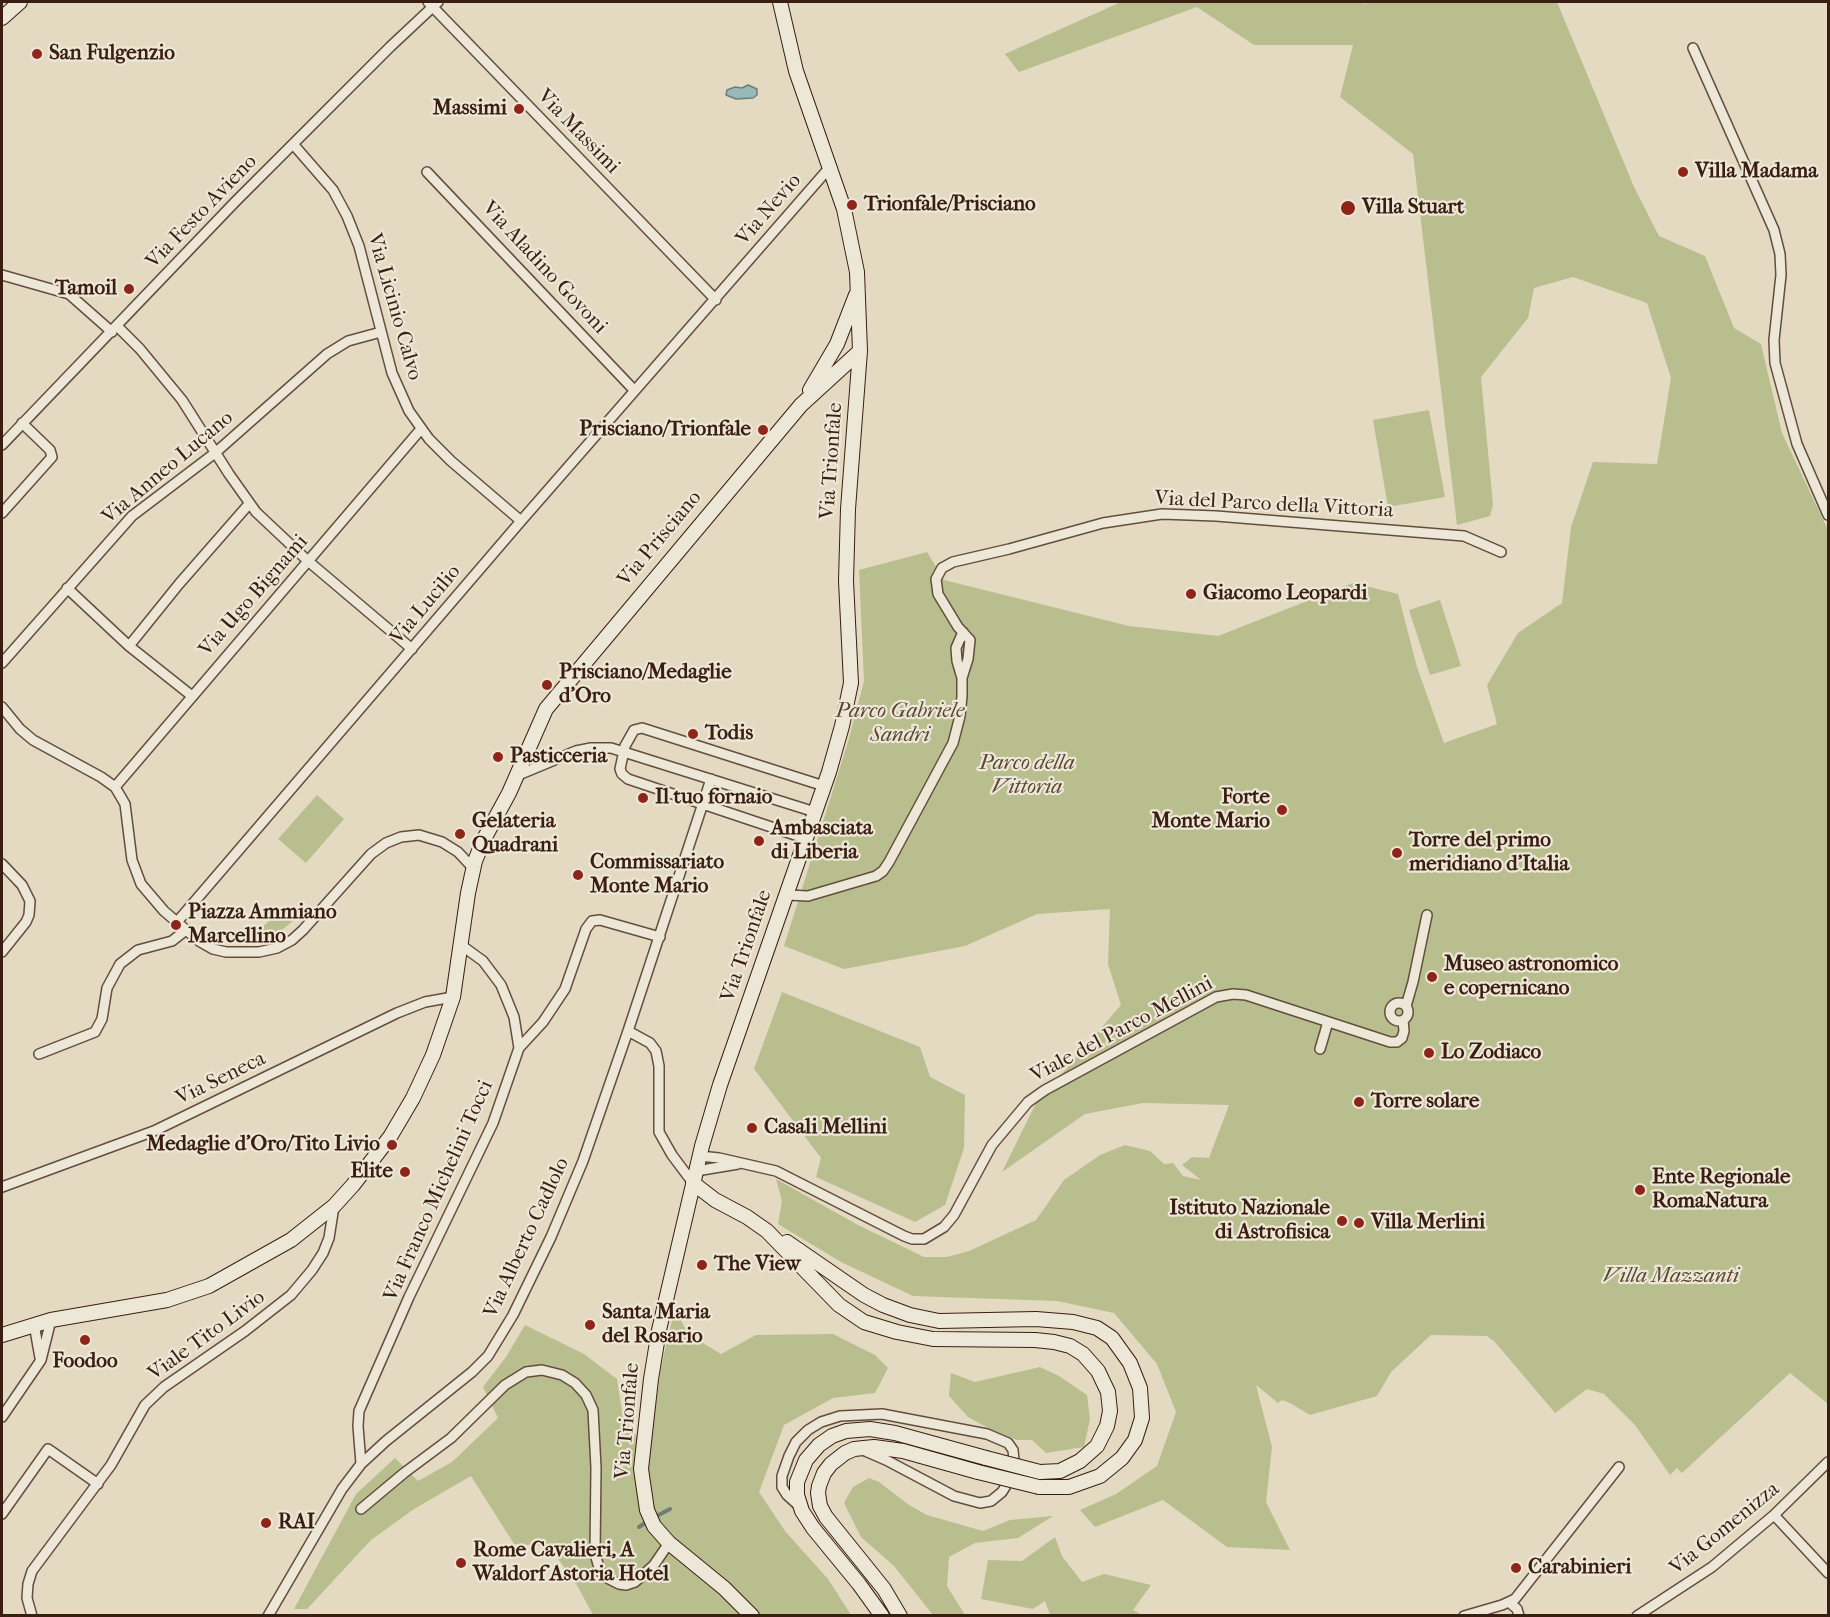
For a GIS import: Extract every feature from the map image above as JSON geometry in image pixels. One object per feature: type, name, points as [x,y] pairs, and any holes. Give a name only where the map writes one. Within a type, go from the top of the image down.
[{"type":"main road","points":[[2,18],[20,2]]},
{"type":"main road","name":"Via Trionfale","points":[[752,1616],[724,1588],[669,1543],[654,1526],[649,1516],[642,1469],[653,1362],[694,1177],[720,1085],[788,895],[824,786],[842,726],[851,682],[846,581],[847,533],[860,351],[858,289],[850,233],[830,167],[796,71],[780,2]]},
{"type":"main road","name":"Via Prisciano","points":[[801,405],[832,354],[858,289]]},
{"type":"main road","name":"Via Prisciano","points":[[2,1335],[51,1320],[151,1304],[209,1286],[276,1250],[314,1224],[334,1206],[379,1153],[404,1113],[433,1055],[453,997],[473,868],[540,718],[551,701],[801,405],[860,351]]},
{"type":"main road","points":[[694,1177],[715,1200],[747,1217],[864,1295],[883,1305],[910,1315],[947,1321],[1056,1320],[1090,1326],[1112,1338],[1130,1363],[1140,1388],[1142,1418],[1135,1440],[1122,1458],[1100,1476],[1069,1487],[1039,1487],[892,1449],[874,1447],[858,1448],[842,1455],[827,1468],[819,1486],[819,1502],[830,1522],[884,1589],[900,1616]]},
{"type":"main road","points":[[767,1231],[839,1305],[864,1322],[897,1332],[933,1339],[1054,1342],[1075,1349],[1087,1357],[1101,1376],[1108,1392],[1109,1418],[1092,1452],[1072,1466],[1056,1472],[1040,1472],[889,1431],[861,1429],[839,1433],[823,1442],[806,1460],[797,1482],[800,1506],[813,1528],[882,1616]]},
{"type":"street","name":"Via Festo Avieno","points":[[2,445],[236,201],[433,3]]},
{"type":"street","name":"Via Massimi","points":[[433,3],[716,300]]},
{"type":"street","points":[[1693,48],[1766,208],[1779,247],[1781,275],[1774,340],[1775,363],[1797,444],[1828,515]]},
{"type":"street","name":"Via Licinio Calvo","points":[[293,144],[326,180],[340,202],[359,246],[392,373],[401,394],[422,429],[451,461],[521,521]]},
{"type":"street","name":"Via Nevio","points":[[716,300],[830,167]]},
{"type":"street","name":"Via Aladino Govoni","points":[[427,172],[634,390]]},
{"type":"street","points":[[2,275],[72,296],[140,349],[178,395],[249,504],[272,529],[412,649]]},
{"type":"street","name":"Via Lucilio","points":[[177,922],[634,390],[716,300]]},
{"type":"street","name":"Via Anneo Lucano","points":[[2,663],[132,516],[215,453],[336,348],[348,341],[381,332]]},
{"type":"street","points":[[2,513],[52,457],[50,450],[22,423]]},
{"type":"street","name":"Via Ugo Bignami","points":[[115,787],[422,429]]},
{"type":"street","points":[[129,646],[179,584],[249,504]]},
{"type":"street","name":"Via del Parco della Vittoria","points":[[788,895],[808,896],[876,876],[883,871],[953,743],[960,716],[962,678],[970,649],[970,640],[950,616],[938,594],[937,576],[945,566],[953,562],[1135,516],[1179,513],[1442,533],[1468,537],[1501,552]]},
{"type":"street","points":[[67,588],[129,646],[192,696]]},
{"type":"street","name":"Via del Parco della Vittoria","points":[[962,678],[956,648],[963,632]]},
{"type":"street","points":[[2,706],[20,729],[33,740],[115,787],[124,804],[133,866],[146,891],[164,911],[209,947],[226,952],[259,952],[284,945],[303,930],[371,854],[386,843],[401,837],[419,835],[438,840],[458,852],[473,868]]},
{"type":"street","points":[[807,839],[624,777],[620,769],[624,751],[633,732],[642,728],[824,786]]},
{"type":"street","points":[[516,776],[564,755],[580,750],[605,748],[624,751],[815,812]]},
{"type":"street","name":"Via Alberto Cadlolo","points":[[268,1616],[342,1489],[360,1464],[466,1378],[493,1348],[540,1261],[572,1190],[660,937],[711,779]]},
{"type":"street","points":[[2,864],[22,885],[30,901],[26,922],[2,952]]},
{"type":"street","name":"Viale del Parco Mellini","points":[[700,1156],[719,1158],[785,1174],[904,1236],[924,1239],[944,1227],[952,1218],[992,1145],[1028,1102],[1045,1090],[1212,998],[1224,994],[1243,995],[1385,1041],[1400,1040],[1403,1035],[1403,1020],[1407,1014],[1406,1006],[1427,915]]},
{"type":"street","points":[[519,1048],[543,1022],[565,989],[586,929],[592,921],[600,920],[660,937]]},
{"type":"street","points":[[39,1054],[95,1032],[102,1019],[107,988],[120,964],[138,950],[172,941],[189,932]]},
{"type":"street","name":"Via Franco Michelini Tocci","points":[[360,1464],[358,1426],[360,1411],[409,1297],[493,1122],[519,1048],[514,1017],[501,985],[489,968],[461,945]]},
{"type":"street","name":"Via Seneca","points":[[2,1187],[154,1131],[397,1013],[425,1002],[453,997]]},
{"type":"street","name":"Viale del Parco Mellini","points":[[1403,1020],[1394,1019],[1390,1010],[1398,1003],[1406,1006]]},
{"type":"street","points":[[1320,1049],[1328,1022]]},
{"type":"street","points":[[628,1031],[650,1043],[656,1051],[659,1066],[659,1132],[672,1155],[694,1177]]},
{"type":"street","name":"Viale del Parco Mellini","points":[[694,1177],[742,1164]]},
{"type":"street","name":"Viale Tito Livio","points":[[32,1616],[27,1599],[32,1571],[98,1484],[140,1413],[153,1397],[276,1308],[312,1270],[327,1246],[334,1206]]},
{"type":"street","points":[[2,1417],[40,1360],[51,1320]]},
{"type":"street","points":[[34,1324],[40,1360]]},
{"type":"street","points":[[361,1509],[404,1473],[452,1438],[505,1385],[526,1372],[542,1370],[562,1375],[575,1383],[586,1395],[593,1410],[596,1468],[595,1554],[600,1570],[609,1579],[619,1584],[626,1585],[635,1582],[654,1565],[669,1543]]},
{"type":"street","points":[[800,1506],[787,1495],[782,1487],[782,1476],[789,1456],[796,1442],[808,1430],[821,1422],[840,1416],[882,1414],[987,1434],[1008,1443],[1013,1450],[1014,1460],[1010,1479],[1002,1492],[991,1501],[980,1503],[954,1497],[880,1457],[858,1448]]},
{"type":"street","points":[[2,1514],[48,1449],[98,1484]]},
{"type":"street","name":"Via Gomenizza","points":[[1638,1616],[1703,1574],[1774,1515],[1828,1462]]},
{"type":"street","points":[[1497,1616],[1506,1604],[1519,1595],[1619,1467]]},
{"type":"street","points":[[1774,1515],[1828,1573]]},
{"type":"street","points":[[1464,1616],[1506,1604],[1517,1610],[1519,1616]]},
{"type":"green space","points":[[1121,2],[1362,2],[1365,4],[1369,2],[1557,2],[1634,187],[1659,236],[1705,256],[1734,328],[1761,344],[1782,433],[1828,530],[1828,1404],[1790,1373],[1682,1473],[1677,1468],[1670,1475],[1635,1425],[1604,1394],[1587,1389],[1555,1413],[1495,1342],[1487,1336],[1431,1335],[1391,1372],[1377,1396],[1310,1415],[1282,1400],[1278,1403],[1256,1385],[1272,1447],[1266,1502],[1290,1550],[1227,1547],[1163,1500],[1095,1527],[1080,1510],[1116,1494],[1157,1466],[1176,1412],[1157,1364],[1114,1313],[1057,1301],[913,1296],[841,1262],[778,1224],[782,1201],[776,1179],[858,1225],[924,1257],[947,1257],[969,1251],[1036,1220],[1064,1180],[1100,1155],[1125,1145],[1150,1151],[1164,1164],[1173,1163],[1183,1176],[1201,1180],[1182,1165],[1192,1157],[1209,1158],[1229,1105],[1143,1103],[1085,1114],[1002,1172],[1035,1105],[1121,1005],[1108,964],[1110,909],[1037,914],[965,946],[844,969],[784,946],[848,742],[864,681],[859,570],[927,552],[944,580],[1129,626],[1218,636],[1353,583],[1398,594],[1417,667],[1444,743],[1497,724],[1487,685],[1518,633],[1562,603],[1571,527],[1593,462],[1657,464],[1671,378],[1647,303],[1573,277],[1534,288],[1528,318],[1481,377],[1493,505],[1490,516],[1457,525],[1413,154],[1340,97],[1353,45],[1254,45],[1197,7],[1019,72],[1005,54]]},
{"type":"green space","points":[[1429,410],[1445,497],[1388,507],[1373,420]]},
{"type":"green space","points":[[1440,600],[1461,666],[1430,675],[1409,610]]},
{"type":"green space","points":[[317,795],[344,819],[306,863],[278,839]]},
{"type":"green space","points":[[283,909],[293,921],[269,940],[260,929]]},
{"type":"green space","points":[[782,992],[920,1047],[930,1077],[965,1095],[964,1148],[945,1205],[915,1222],[816,1177],[821,1158],[754,1069]]},
{"type":"green space","points":[[675,1308],[688,1334],[721,1354],[756,1335],[833,1334],[875,1355],[888,1368],[875,1393],[833,1398],[784,1425],[759,1492],[785,1531],[828,1579],[851,1615],[593,1615],[578,1587],[549,1546],[514,1544],[471,1476],[414,1509],[371,1540],[307,1609],[294,1609],[356,1494],[395,1458],[418,1481],[452,1462],[498,1418],[483,1387],[506,1357],[525,1325],[584,1354],[617,1379],[623,1418],[643,1445],[651,1441],[661,1367]]},
{"type":"green space","points":[[1040,1367],[1059,1376],[1087,1395],[1090,1419],[1084,1447],[1046,1453],[1032,1440],[1017,1440],[968,1417],[949,1396],[951,1373],[975,1382]]},
{"type":"green space","points":[[869,1478],[879,1482],[909,1505],[927,1515],[983,1531],[1010,1520],[1053,1516],[1018,1538],[975,1543],[949,1557],[947,1586],[965,1615],[933,1615],[894,1566],[861,1537],[844,1503],[853,1487]]},
{"type":"green space","points":[[1055,1537],[1062,1556],[1082,1582],[1104,1574],[1151,1585],[1133,1610],[1142,1615],[1050,1615],[1045,1601],[1033,1609],[981,1599],[988,1560],[1022,1561]]},
{"type":"water","points":[[748,85],[757,89],[757,95],[753,98],[736,99],[726,95],[727,90]]},
{"type":"waterway","points":[[655,1517],[670,1509]]},
{"type":"waterway","points":[[639,1527],[648,1521]]},
{"type":"place","name":"San Fulgenzio","points":[[37,54]]},
{"type":"place","name":"Massimi","points":[[519,109]]},
{"type":"place","name":"Villa Madama","points":[[1683,172]]},
{"type":"place","name":"Trionfale/Prisciano","points":[[852,205]]},
{"type":"place","name":"Villa Stuart","points":[[1348,208]]},
{"type":"place","name":"Tamoil","points":[[129,289]]},
{"type":"place","name":"Prisciano/Trionfale","points":[[763,430]]},
{"type":"place","name":"Giacomo Leopardi","points":[[1191,594]]},
{"type":"place","name":"Prisciano/Medaglie d'Oro","points":[[547,685]]},
{"type":"place","name":"Todis","points":[[693,734]]},
{"type":"place","name":"Pasticceria","points":[[498,757]]},
{"type":"place","name":"Il tuo fornaio","points":[[643,798]]},
{"type":"place","name":"Forte Monte Mario","points":[[1282,810]]},
{"type":"place","name":"Gelateria Quadrani","points":[[460,834]]},
{"type":"place","name":"Ambasciata di Liberia","points":[[759,841]]},
{"type":"place","name":"Torre del primo meridiano d'Italia","points":[[1397,853]]},
{"type":"place","name":"Commissariato Monte Mario","points":[[578,875]]},
{"type":"place","name":"Piazza Ammiano Marcellino","points":[[176,925]]},
{"type":"place","name":"Museo astronomico e copernicano","points":[[1432,977]]},
{"type":"place","name":"Lo Zodiaco","points":[[1429,1053]]},
{"type":"place","name":"Torre solare","points":[[1359,1102]]},
{"type":"place","name":"Casali Mellini","points":[[752,1128]]},
{"type":"place","name":"Medaglie d'Oro/Tito Livio","points":[[392,1145]]},
{"type":"place","name":"Elite","points":[[405,1172]]},
{"type":"place","name":"Ente Regionale RomaNatura","points":[[1640,1190]]},
{"type":"place","name":"Istituto Nazionale di Astrofisica","points":[[1342,1221]]},
{"type":"place","name":"Villa Merlini","points":[[1359,1223]]},
{"type":"place","name":"The View","points":[[702,1265]]},
{"type":"place","name":"Santa Maria del Rosario","points":[[590,1325]]},
{"type":"place","name":"Foodoo","points":[[85,1340]]},
{"type":"place","name":"RAI","points":[[266,1523]]},
{"type":"place","name":"Rome Cavalieri, A Waldorf Astoria Hotel","points":[[461,1563]]},
{"type":"place","name":"Carabinieri","points":[[1516,1568]]},
{"type":"park label","name":"Parco Gabriele Sandri","points":[[900,724]]},
{"type":"park label","name":"Parco della Vittoria","points":[[1027,776]]},
{"type":"park label","name":"Villa Mazzanti","points":[[1671,1277]]}]
